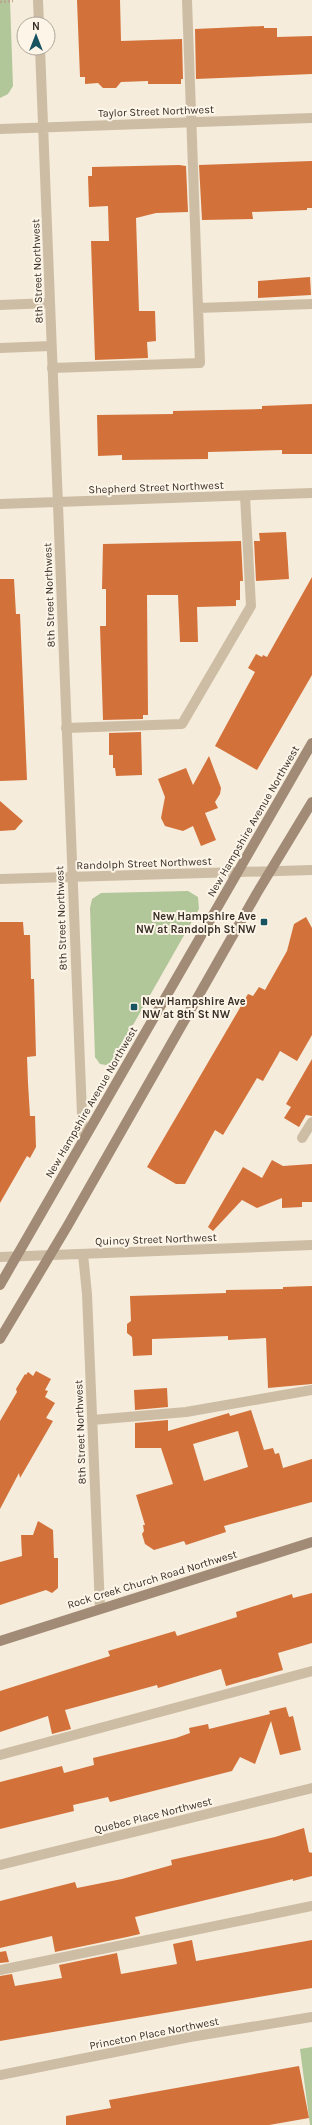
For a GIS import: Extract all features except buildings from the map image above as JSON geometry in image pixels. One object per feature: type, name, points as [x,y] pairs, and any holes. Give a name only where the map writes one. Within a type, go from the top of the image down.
[{"type":"main road","name":"New Hampshire Avenue Northwest","points":[[0,1285],[312,743]]},
{"type":"main road","points":[[0,1340],[50,1256],[270,872],[312,802]]},
{"type":"main road","name":"Rock Creek Church Road Northwest","points":[[0,1641],[100,1608],[312,1542]]},
{"type":"street","points":[[38,0],[39,16]]},
{"type":"street","points":[[52,368],[200,363],[188,0]]},
{"type":"street","name":"8th Street Northwest","points":[[40,56],[71,877],[83,1140]]},
{"type":"street","name":"Taylor Street Northwest","points":[[0,129],[312,118]]},
{"type":"street","points":[[0,305],[50,303]]},
{"type":"street","points":[[198,308],[312,304]]},
{"type":"street","points":[[0,348],[51,346]]},
{"type":"street","name":"Shepherd Street Northwest","points":[[0,504],[312,493]]},
{"type":"street","points":[[66,728],[182,724],[251,606],[245,496]]},
{"type":"street","name":"Randolph Street Northwest","points":[[0,879],[312,870]]},
{"type":"street","points":[[302,1138],[312,1122]]},
{"type":"street","name":"Quincy Street Northwest","points":[[0,1258],[312,1245]]},
{"type":"street","name":"8th Street Northwest","points":[[83,1254],[87,1294],[100,1608]]},
{"type":"street","points":[[92,1420],[186,1412],[312,1390]]},
{"type":"street","points":[[0,1755],[312,1671]]},
{"type":"street","name":"Quebec Place Northwest","points":[[0,1865],[312,1788]]},
{"type":"street","points":[[0,1970],[312,1906]]},
{"type":"street","name":"Princeton Place Northwest","points":[[0,2075],[190,2037],[312,2017]]},
{"type":"path","points":[[0,2],[13,1]]},
{"type":"green space","points":[[0,0],[10,0],[13,86],[8,94],[0,98]]},
{"type":"green space","points":[[188,891],[198,897],[199,909],[112,1062],[106,1065],[100,1064],[95,1057],[90,908],[92,899],[101,893]]},
{"type":"green space","points":[[312,2047],[312,2125],[310,2125],[300,2049]]},
{"type":"place","name":"New Hampshire Ave NW at Randolph St NW","points":[[264,922]]},
{"type":"place","name":"New Hampshire Ave NW at 8th St NW","points":[[134,1007]]}]
